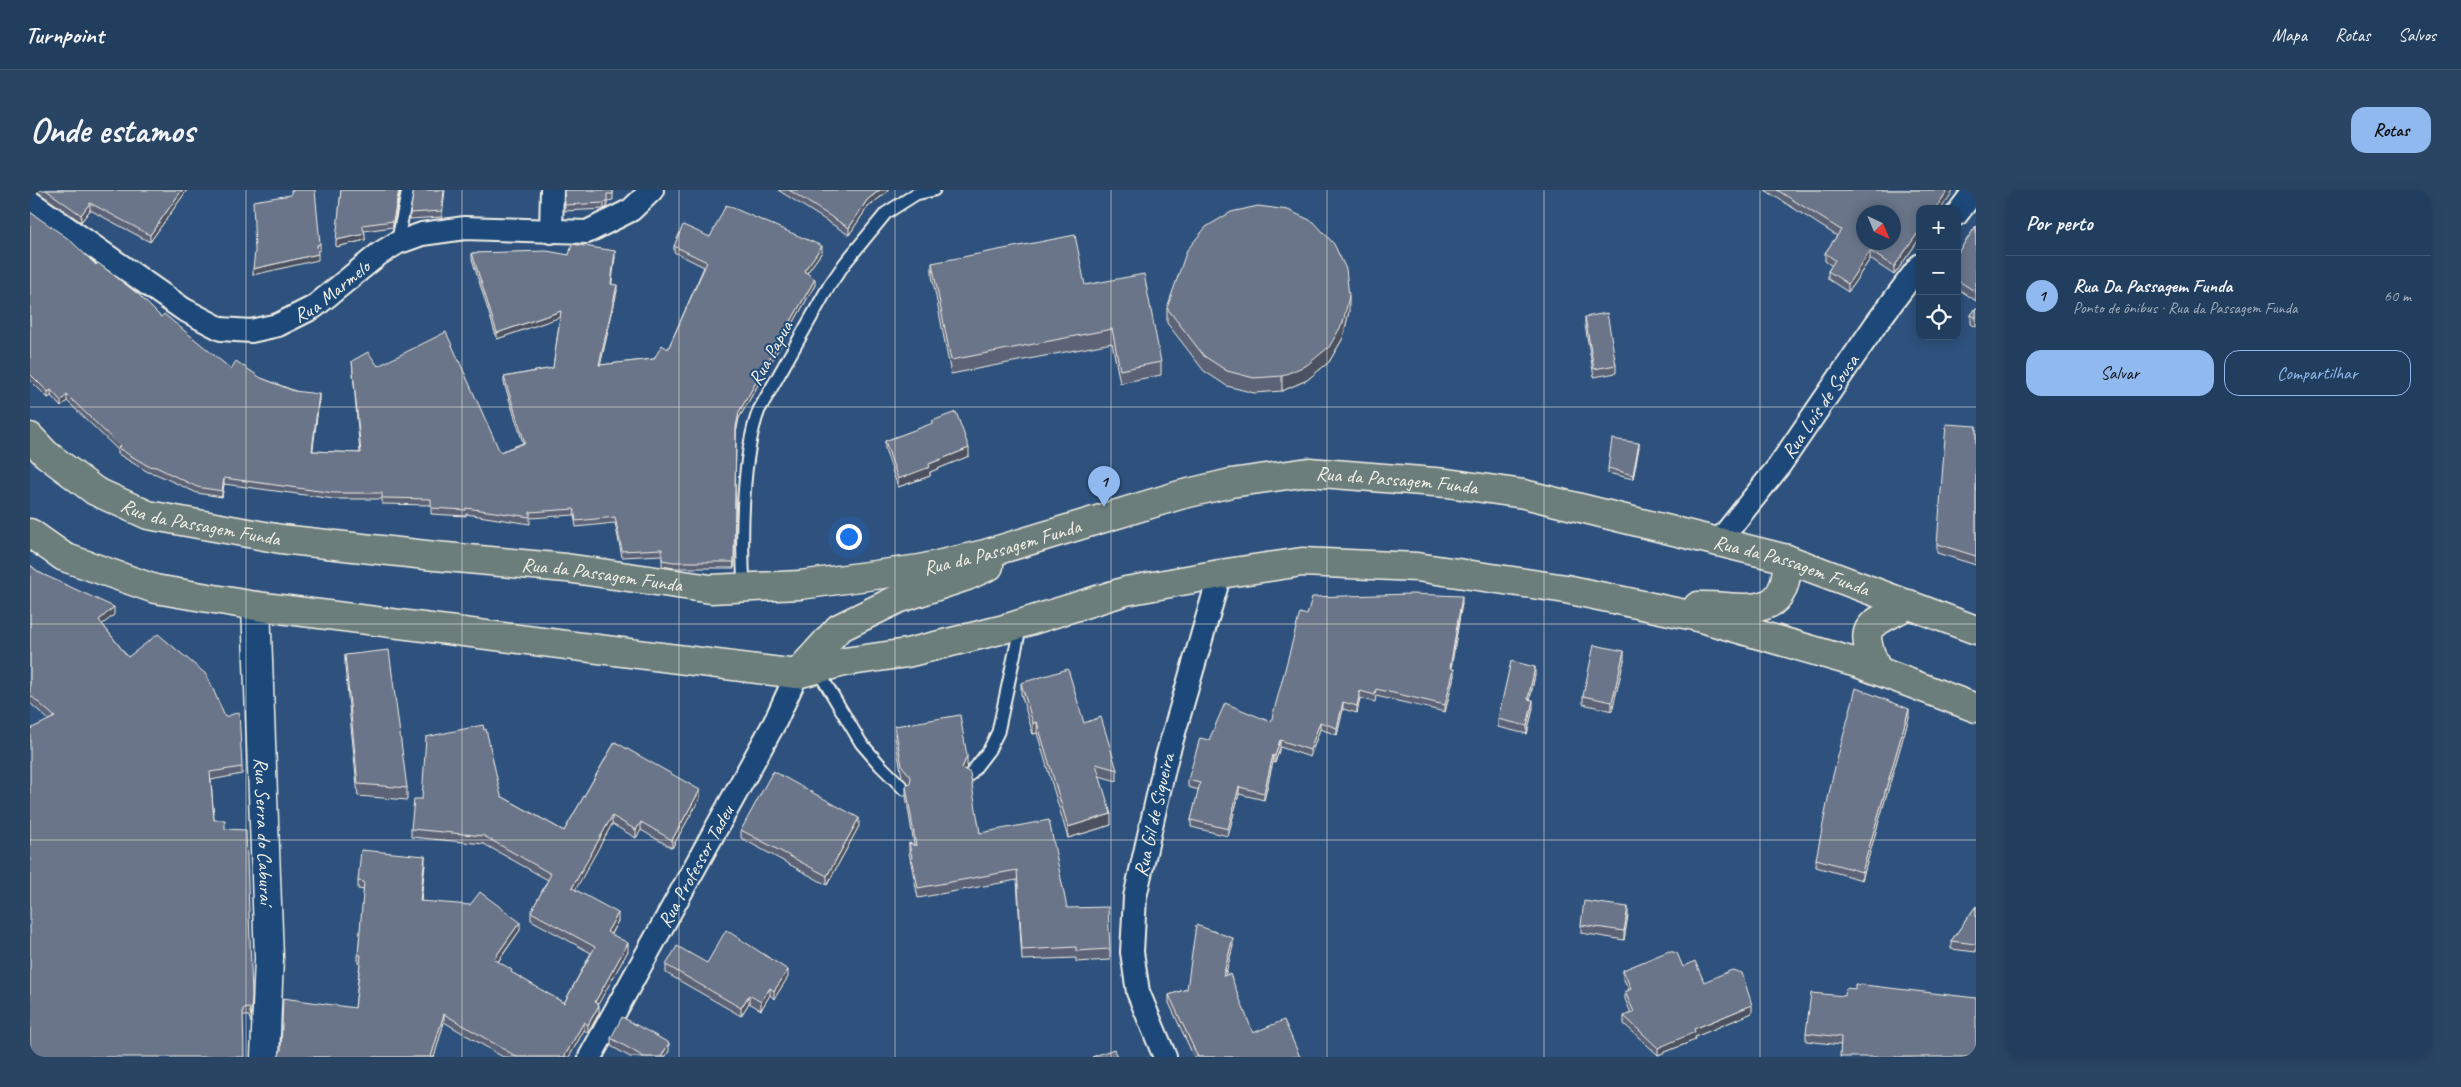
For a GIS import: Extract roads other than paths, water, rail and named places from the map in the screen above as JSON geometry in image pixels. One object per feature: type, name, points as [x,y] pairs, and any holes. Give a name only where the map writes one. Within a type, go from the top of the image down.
[{"type":"main road","name":"Rua da Passagem Funda","points":[[30,437],[46,454],[95,491],[148,515],[281,539],[566,568],[711,589],[843,580],[920,569],[985,554],[1223,485],[1309,472],[1447,483],[1524,494],[1624,518],[1717,544],[1787,559],[1976,630]]},
{"type":"main road","points":[[30,533],[64,557],[155,589],[256,606],[807,671],[844,662],[907,653],[1021,624],[1126,591],[1220,574],[1302,562],[1417,568],[1566,589],[1714,621],[1877,670],[1976,708]]},
{"type":"main road","points":[[807,671],[839,628],[898,599],[967,576],[993,564],[1035,538]]},
{"type":"main road","points":[[1659,608],[1711,605],[1743,608],[1765,607],[1775,600],[1781,590],[1787,572],[1787,559]]},
{"type":"main road","points":[[1877,670],[1867,648],[1866,635],[1874,623],[1909,604]]},
{"type":"street","points":[[551,232],[552,190]]},
{"type":"street","name":"Rua Marmelo","points":[[30,202],[183,309],[221,329],[251,332],[269,328],[314,307],[379,254],[397,243],[422,234],[465,228],[587,232],[631,210],[652,190]]},
{"type":"street","points":[[1961,209],[1975,190]]},
{"type":"street","name":"Rua Luís de Sousa","points":[[1717,544],[1779,466],[1876,324],[1916,270]]},
{"type":"street","name":"Rua Gil de Siqueira","points":[[1165,1057],[1138,992],[1132,952],[1135,897],[1166,760],[1220,574]]},
{"type":"street","name":"Rua Serra do Caburaí","points":[[256,606],[269,958],[265,1057]]},
{"type":"street","name":"Rua Professor Tadeu","points":[[590,1057],[775,722],[807,671]]},
{"type":"lane","points":[[397,243],[408,190]]},
{"type":"lane","name":"Rua Papua","points":[[744,588],[742,538],[747,479],[752,429],[760,410],[829,286],[845,263],[886,213],[916,194],[934,190]]},
{"type":"lane","points":[[969,776],[990,750],[998,732],[1021,624]]},
{"type":"lane","points":[[807,671],[861,743],[904,789]]},
{"type":"place","name":"Rua Da Passagem Funda","points":[[1104,507]]}]
